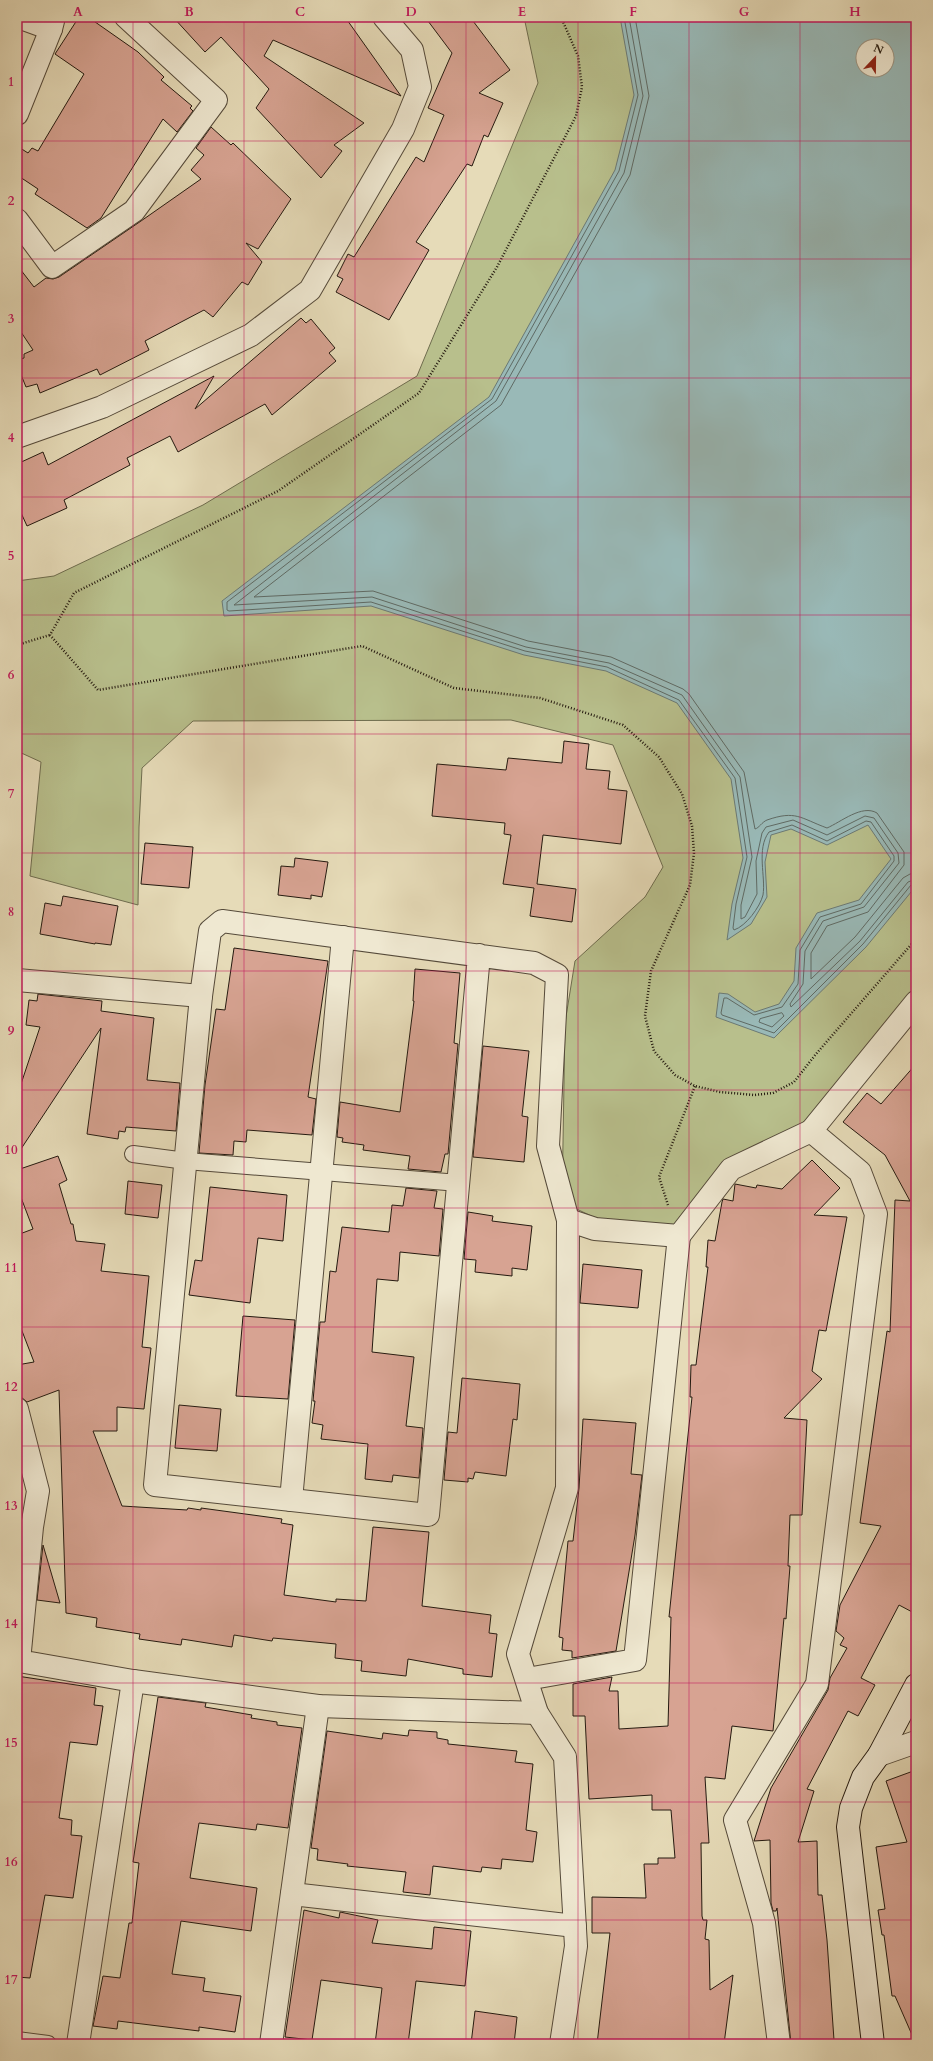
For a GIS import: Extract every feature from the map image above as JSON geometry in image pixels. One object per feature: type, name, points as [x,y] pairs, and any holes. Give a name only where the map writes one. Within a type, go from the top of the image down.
[{"type":"street","points":[[17,114],[52,23],[18,17]]},
{"type":"street","points":[[17,220],[52,267],[134,211],[216,100],[126,17]]},
{"type":"street","points":[[17,437],[102,407],[251,335],[310,290],[403,129],[420,87],[412,50],[384,17]]},
{"type":"street","points":[[479,955],[428,1515],[156,1485],[201,996],[210,930],[222,921],[479,955],[534,963],[557,975],[548,1146],[568,1220],[567,1488],[518,1654],[537,1713],[565,1757],[576,1946],[561,2044]]},
{"type":"street","points":[[291,1500],[343,937]]},
{"type":"street","points":[[17,980],[201,996]]},
{"type":"street","points":[[526,1679],[635,1660],[679,1236],[731,1169],[810,1131],[916,1002]]},
{"type":"street","points":[[779,2044],[764,1923],[735,1820],[816,1684],[876,1214],[860,1172],[810,1131]]},
{"type":"street","points":[[568,1220],[595,1229],[679,1236]]},
{"type":"street","points":[[17,1409],[38,1491],[32,1527],[18,1661],[133,1681],[318,1706],[537,1713]]},
{"type":"street","points":[[78,2044],[133,1681]]},
{"type":"street","points":[[873,2044],[848,1827],[851,1808],[863,1777],[879,1755],[916,1685]]},
{"type":"street","points":[[271,2044],[318,1706]]},
{"type":"street","points":[[879,1755],[916,1742]]},
{"type":"street","points":[[292,1894],[575,1926]]},
{"type":"lane","points":[[132,1154],[186,1161],[459,1183]]},
{"type":"lane","points":[[17,2040],[48,2044]]},
{"type":"path","points":[[17,645],[50,635],[74,593],[278,491],[419,393],[497,266],[576,116],[582,87],[578,56],[561,17]]},
{"type":"path","points":[[50,635],[98,690],[362,646],[454,688],[540,698],[623,725],[659,757],[682,794],[692,826],[694,853],[690,885],[651,971],[645,1016],[654,1051],[675,1075],[695,1086],[720,1092],[754,1095],[773,1093],[794,1082],[816,1054],[916,939]]},
{"type":"path","points":[[679,1236],[659,1177],[695,1086]]},
{"type":"green space","points":[[524,17],[916,17],[916,1002],[811,1131],[731,1169],[679,1236],[608,1224],[562,1202],[565,1023],[575,961],[645,897],[663,867],[613,745],[511,720],[193,721],[142,768],[139,827],[138,905],[30,876],[41,762],[17,751],[17,581],[54,576],[203,505],[417,376],[538,83]]},
{"type":"water","points":[[620,17],[916,17],[916,886],[866,947],[774,1038],[716,1017],[719,993],[728,994],[755,1012],[779,1004],[794,981],[796,948],[817,913],[859,900],[891,859],[868,825],[827,845],[791,829],[771,835],[765,862],[767,897],[751,924],[727,940],[732,904],[743,858],[731,779],[677,703],[606,671],[524,655],[371,606],[224,616],[222,601],[489,397],[615,170],[634,95]]},
{"type":"building","points":[[79,17],[88,17],[138,52],[164,77],[161,80],[192,106],[190,108],[193,111],[177,132],[163,119],[101,218],[87,228],[35,194],[38,189],[17,175],[17,146],[28,153],[32,148],[38,151],[84,74],[55,54]]},
{"type":"building","points":[[173,17],[345,17],[401,96],[273,40],[264,56],[364,123],[334,145],[342,151],[321,178],[256,108],[269,89],[221,37],[205,52]]},
{"type":"building","points":[[425,17],[470,17],[510,70],[479,93],[503,103],[488,137],[484,135],[472,166],[467,164],[416,242],[429,250],[389,320],[336,292],[343,279],[337,276],[348,254],[354,257],[416,157],[424,162],[444,115],[428,108],[452,53]]},
{"type":"building","points":[[211,127],[231,145],[233,143],[291,199],[258,249],[246,243],[262,262],[248,285],[242,282],[213,317],[204,310],[145,341],[149,350],[100,375],[97,369],[40,393],[37,384],[26,387],[17,365],[17,360],[24,358],[24,354],[33,350],[17,326],[17,265],[34,287],[46,278],[53,279],[59,277],[201,179],[191,170],[204,155],[196,148]]},
{"type":"building","points":[[301,318],[306,323],[311,319],[335,348],[329,353],[336,361],[272,415],[265,404],[178,452],[170,436],[127,458],[130,465],[64,500],[67,508],[27,526],[17,504],[17,464],[43,452],[48,465],[214,376],[195,409]]},
{"type":"building","points":[[564,741],[589,744],[586,769],[610,771],[608,789],[627,791],[621,844],[543,835],[537,884],[576,889],[572,922],[530,916],[534,888],[503,884],[511,835],[504,834],[505,823],[432,816],[437,764],[506,770],[508,758],[562,763]]},
{"type":"building","points":[[145,843],[193,847],[189,888],[141,884]]},
{"type":"building","points":[[295,858],[328,862],[322,897],[311,895],[311,899],[278,895],[281,866],[294,867]]},
{"type":"building","points":[[63,896],[118,906],[111,945],[95,944],[40,934],[45,903],[61,906]]},
{"type":"building","points":[[234,948],[328,961],[308,1097],[316,1099],[312,1135],[247,1130],[246,1142],[234,1141],[233,1155],[199,1153],[205,1085],[216,1009],[225,1010]]},
{"type":"building","points":[[415,969],[460,973],[454,1043],[458,1044],[448,1154],[445,1154],[441,1172],[408,1169],[410,1156],[363,1150],[364,1145],[342,1142],[343,1138],[337,1137],[340,1102],[400,1112],[414,1001]]},
{"type":"building","points":[[38,994],[102,1001],[101,1011],[154,1018],[147,1080],[180,1083],[176,1131],[126,1127],[125,1132],[119,1131],[118,1139],[87,1134],[101,1028],[17,1155],[17,1096],[40,1027],[26,1025],[29,1000],[37,1001]]},
{"type":"building","points":[[483,1046],[529,1051],[522,1116],[528,1117],[524,1162],[473,1157]]},
{"type":"building","points":[[916,1064],[916,1614],[899,1605],[861,1678],[875,1685],[858,1716],[848,1711],[807,1789],[814,1791],[798,1842],[817,1841],[818,1895],[822,1895],[827,1940],[834,2040],[791,2044],[777,1908],[776,1911],[773,1911],[771,1903],[770,1840],[754,1841],[771,1788],[828,1690],[830,1678],[847,1648],[840,1645],[844,1638],[836,1631],[840,1605],[881,1526],[860,1523],[887,1331],[890,1332],[895,1200],[910,1201],[885,1155],[843,1122],[867,1093],[881,1104]]},
{"type":"building","points":[[58,1156],[67,1180],[59,1184],[71,1224],[73,1224],[76,1241],[105,1244],[101,1271],[149,1276],[142,1347],[151,1348],[144,1409],[117,1407],[117,1431],[93,1431],[122,1506],[187,1510],[188,1508],[201,1510],[201,1508],[282,1519],[281,1523],[293,1525],[284,1595],[336,1602],[336,1599],[366,1601],[373,1527],[429,1532],[422,1606],[491,1615],[489,1633],[497,1634],[492,1677],[463,1674],[463,1669],[408,1659],[406,1676],[361,1671],[362,1661],[335,1658],[336,1644],[273,1638],[272,1641],[234,1635],[232,1647],[182,1639],[181,1645],[139,1639],[140,1634],[96,1627],[97,1618],[66,1613],[59,1390],[27,1402],[21,1397],[17,1397],[17,1365],[34,1362],[17,1318],[17,1235],[33,1229],[17,1187],[17,1170]]},
{"type":"building","points":[[812,1160],[840,1188],[814,1215],[847,1217],[826,1331],[819,1330],[812,1371],[822,1379],[784,1418],[807,1420],[802,1515],[790,1515],[788,1566],[790,1566],[786,1619],[784,1618],[773,1731],[732,1726],[725,1779],[705,1777],[709,1843],[701,1843],[702,1916],[703,1920],[707,1920],[705,1939],[709,1940],[710,1990],[733,1975],[724,2044],[597,2044],[610,1933],[592,1933],[592,1897],[646,1898],[644,1864],[658,1864],[658,1858],[675,1858],[671,1810],[652,1810],[652,1795],[589,1799],[585,1716],[573,1716],[573,1684],[612,1677],[609,1691],[618,1691],[619,1729],[668,1726],[671,1617],[669,1617],[692,1397],[690,1397],[691,1365],[696,1365],[708,1267],[706,1267],[708,1240],[715,1241],[723,1199],[733,1201],[735,1184],[756,1188],[757,1185],[782,1189]]},
{"type":"building","points":[[128,1181],[162,1185],[158,1218],[125,1214]]},
{"type":"building","points":[[210,1187],[287,1195],[283,1241],[258,1238],[250,1303],[189,1295],[195,1260],[202,1261]]},
{"type":"building","points":[[406,1188],[437,1191],[434,1208],[443,1209],[439,1256],[400,1252],[398,1281],[377,1279],[372,1352],[414,1357],[406,1426],[423,1428],[419,1478],[393,1475],[392,1482],[365,1479],[368,1444],[321,1439],[323,1425],[312,1423],[315,1401],[313,1401],[320,1322],[325,1322],[330,1271],[336,1272],[342,1227],[389,1232],[392,1205],[403,1206]]},
{"type":"building","points":[[468,1212],[493,1216],[492,1221],[532,1226],[527,1270],[512,1268],[512,1276],[475,1272],[476,1260],[464,1259]]},
{"type":"building","points":[[583,1264],[642,1270],[638,1308],[580,1303]]},
{"type":"building","points":[[243,1316],[295,1320],[288,1399],[236,1396]]},
{"type":"building","points":[[462,1378],[520,1384],[517,1420],[513,1419],[506,1476],[475,1472],[473,1479],[468,1478],[468,1482],[444,1480],[448,1432],[457,1433]]},
{"type":"building","points":[[179,1405],[221,1409],[217,1451],[175,1448]]},
{"type":"building","points":[[583,1419],[636,1423],[631,1474],[642,1475],[635,1535],[616,1651],[572,1658],[572,1651],[562,1650],[563,1638],[559,1637],[568,1541],[573,1541],[579,1488]]},
{"type":"building","points":[[43,1545],[60,1603],[37,1600]]},
{"type":"building","points":[[17,1676],[96,1688],[94,1705],[103,1706],[97,1745],[70,1742],[59,1818],[72,1820],[71,1835],[82,1836],[73,1898],[45,1895],[30,1978],[17,1977]]},
{"type":"building","points":[[158,1697],[206,1703],[205,1707],[252,1715],[251,1718],[277,1722],[277,1725],[302,1728],[288,1828],[257,1824],[256,1830],[199,1823],[190,1878],[257,1888],[251,1931],[181,1921],[172,1974],[205,1978],[203,1991],[241,1996],[235,2032],[199,2027],[199,2031],[118,2021],[117,2029],[93,2026],[103,1976],[120,1978],[129,1923],[132,1923],[139,1863],[133,1862]]},
{"type":"building","points":[[409,1730],[437,1732],[437,1738],[448,1740],[448,1744],[517,1751],[515,1762],[533,1764],[526,1830],[537,1832],[533,1862],[502,1859],[501,1869],[482,1867],[481,1872],[433,1866],[430,1895],[403,1892],[406,1872],[347,1866],[348,1864],[317,1860],[318,1849],[311,1848],[327,1731],[382,1739],[383,1733],[408,1736]]},
{"type":"building","points":[[916,1770],[916,2044],[895,1996],[892,1996],[884,1935],[882,1935],[878,1910],[885,1909],[876,1847],[907,1842],[886,1781]]},
{"type":"building","points":[[304,1910],[339,1918],[340,1912],[378,1920],[372,1943],[432,1949],[434,1927],[471,1931],[465,1986],[416,1981],[408,2044],[375,2044],[382,1988],[321,1980],[312,2040],[285,2037]]},
{"type":"building","points":[[475,2011],[517,2017],[514,2044],[471,2044]]}]
